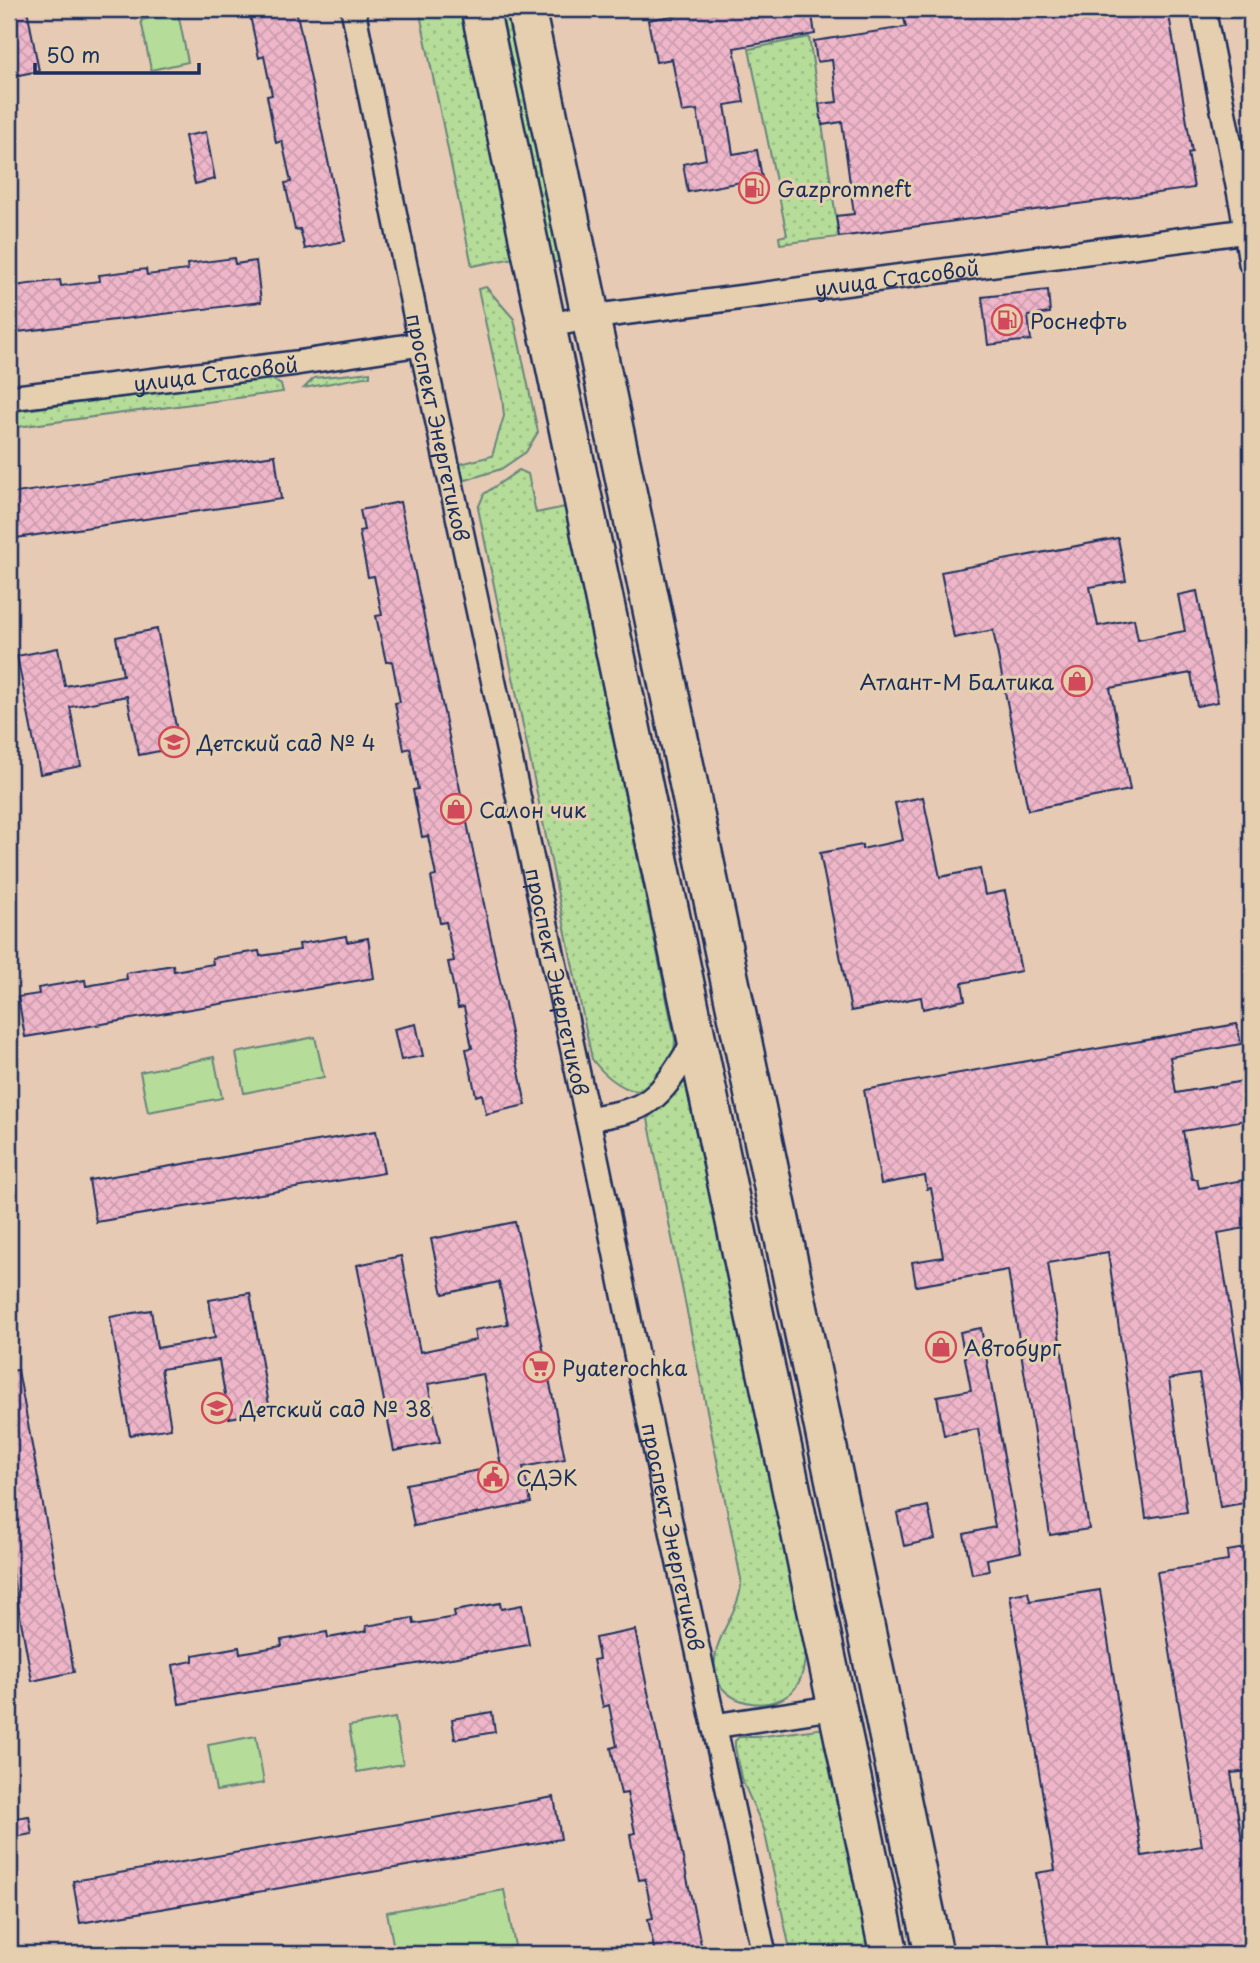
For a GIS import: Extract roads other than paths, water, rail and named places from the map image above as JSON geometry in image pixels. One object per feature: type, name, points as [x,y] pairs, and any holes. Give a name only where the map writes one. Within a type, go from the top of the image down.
[{"type":"main road","points":[[480,9],[889,1954]]},
{"type":"main road","points":[[526,9],[934,1954]]},
{"type":"street","name":"проспект Энергетиков","points":[[353,9],[421,344],[764,1954]]},
{"type":"street","points":[[1203,9],[1251,263]]},
{"type":"street","name":"улица Стасовой","points":[[547,326],[591,317],[1247,231]]},
{"type":"street","name":"улица Стасовой","points":[[9,398],[296,363],[421,344]]},
{"type":"street","points":[[588,1119],[618,1113],[649,1101],[662,1089],[697,1038]]},
{"type":"street","points":[[714,1726],[837,1707]]},
{"type":"place","name":"Gazpromneft","points":[[754,188]]},
{"type":"place","name":"Роснефть","points":[[1007,320]]},
{"type":"place","name":"Атлант-М Балтика","points":[[1077,681]]},
{"type":"place","name":"Детский сад № 4","points":[[174,742]]},
{"type":"place","name":"Салон чик","points":[[456,809]]},
{"type":"place","name":"Автобург","points":[[941,1347]]},
{"type":"place","name":"Pyaterochka","points":[[539,1367]]},
{"type":"place","name":"Детский сад № 38","points":[[217,1408]]},
{"type":"place","name":"СДЭК","points":[[493,1477]]}]
